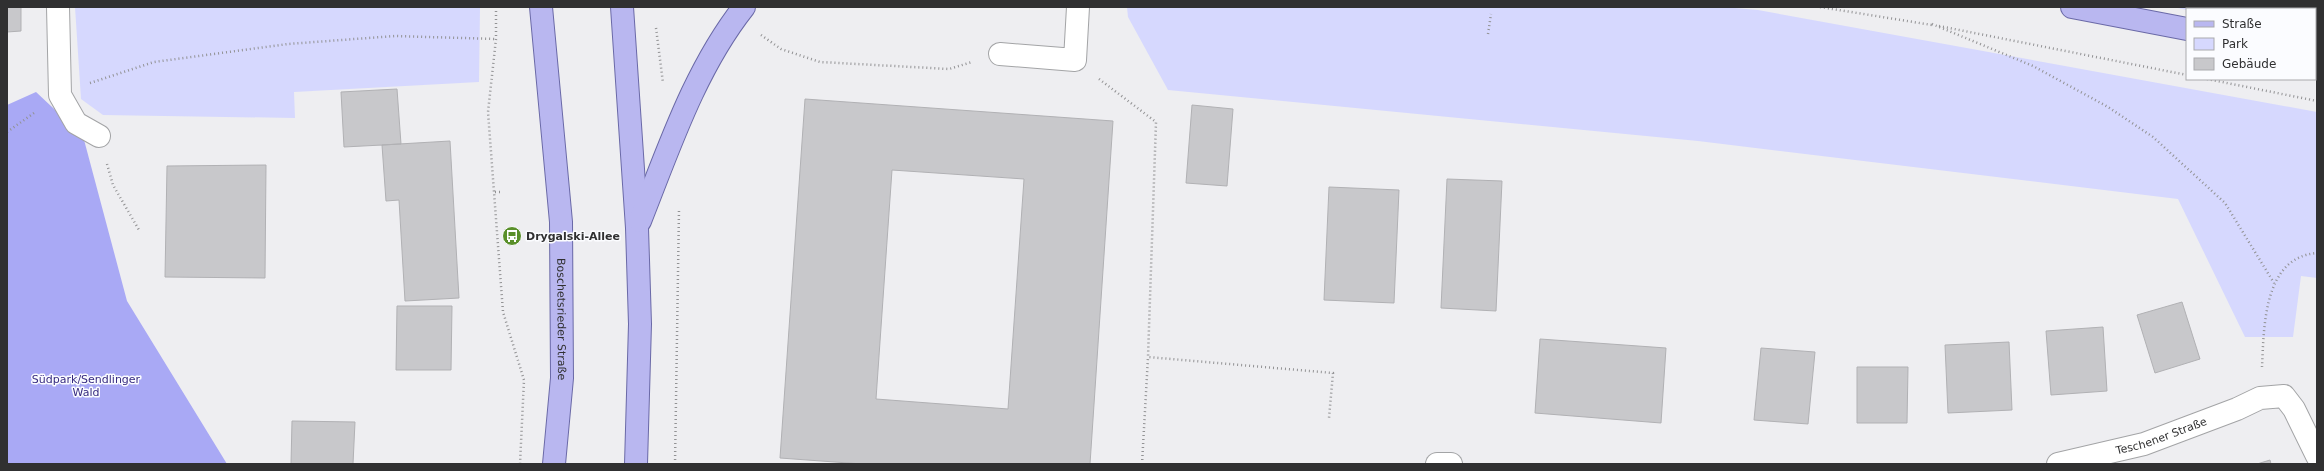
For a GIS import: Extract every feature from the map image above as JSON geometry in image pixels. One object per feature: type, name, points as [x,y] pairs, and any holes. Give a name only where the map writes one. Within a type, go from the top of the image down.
[{"type":"main road","name":"Boschetsrieder Straße","points":[[542,7],[561,222],[562,378],[554,464]]},
{"type":"main road","points":[[622,7],[638,228],[640,324],[636,463]]},
{"type":"main road","points":[[2072,7],[2186,29]]},
{"type":"main road","points":[[638,228],[670,145],[699,80],[725,32],[740,12]]},
{"type":"street","points":[[58,7],[60,95],[76,123],[99,136]]},
{"type":"street","points":[[1000,54],[1075,60],[1078,7]]},
{"type":"street","points":[[2260,398],[2284,396],[2294,410],[2317,456]]},
{"type":"street","name":"Teschener Straße","points":[[2058,464],[2144,444],[2237,409],[2260,398]]},
{"type":"street","points":[[1436,464],[1451,464]]},
{"type":"path","points":[[496,7],[496,39],[488,112],[503,312],[524,380],[520,464]]},
{"type":"path","points":[[1820,7],[1932,24],[2186,75]]},
{"type":"path","points":[[740,12],[781,49],[820,62],[949,69],[1000,54]]},
{"type":"path","points":[[1488,34],[1492,14]]},
{"type":"path","points":[[1932,24],[2033,66],[2108,107],[2153,137],[2225,203],[2274,284]]},
{"type":"path","points":[[60,95],[154,62],[272,46],[395,36],[496,39]]},
{"type":"path","points":[[1075,60],[1156,122],[1148,357],[1142,464]]},
{"type":"path","points":[[2212,80],[2317,101]]},
{"type":"path","points":[[99,136],[113,185],[139,230]]},
{"type":"path","points":[[494,192],[504,192]]},
{"type":"path","points":[[675,464],[679,208]]},
{"type":"path","points":[[2260,398],[2264,322],[2274,284],[2283,270],[2297,259],[2317,253]]},
{"type":"path","points":[[501,280],[506,280]]},
{"type":"path","points":[[1148,357],[1333,373],[1329,418]]},
{"type":"green space","points":[[75,7],[480,7],[479,82],[294,92],[295,118],[103,115],[81,99]]},
{"type":"green space","points":[[1127,7],[1723,7],[1758,10],[2317,112],[2317,278],[2301,276],[2293,337],[2245,337],[2178,199],[1698,141],[1168,90],[1128,17]]},
{"type":"green space","points":[[2173,7],[2317,7],[2317,34],[2316,8],[2186,8],[2186,10]]},
{"type":"green space","name":"Südpark/Sendlinger Wald","points":[[36,92],[83,136],[127,301],[227,464],[7,464],[7,105]]},
{"type":"building","points":[[7,7],[21,7],[21,31],[7,32]]},
{"type":"building","points":[[397,89],[401,144],[344,147],[341,92]]},
{"type":"building","points":[[805,99],[1113,121],[1090,464],[862,464],[780,458]],"holes":[[[892,170],[1024,179],[1008,409],[876,399]]]},
{"type":"building","points":[[1192,105],[1233,109],[1227,186],[1186,183]]},
{"type":"building","points":[[450,141],[459,298],[405,301],[399,200],[386,201],[382,145]]},
{"type":"building","points":[[266,165],[265,278],[165,277],[167,166]]},
{"type":"building","points":[[1447,179],[1502,181],[1496,311],[1441,308]]},
{"type":"building","points":[[1329,187],[1399,190],[1394,303],[1324,300]]},
{"type":"building","points":[[2182,302],[2200,359],[2155,373],[2137,315]]},
{"type":"building","points":[[397,306],[452,306],[451,370],[396,370]]},
{"type":"building","points":[[2103,327],[2107,391],[2051,395],[2046,331]]},
{"type":"building","points":[[1540,339],[1666,348],[1661,423],[1535,413]]},
{"type":"building","points":[[2009,342],[2012,410],[1948,413],[1945,345]]},
{"type":"building","points":[[1761,348],[1815,352],[1808,424],[1754,420]]},
{"type":"building","points":[[1857,367],[1908,367],[1907,423],[1857,423]]},
{"type":"building","points":[[292,421],[355,422],[353,464],[291,464]]},
{"type":"building","points":[[2270,460],[2271,464],[2257,464]]},
{"type":"place","name":"Drygalski-Allee","points":[[512,236]]}]
